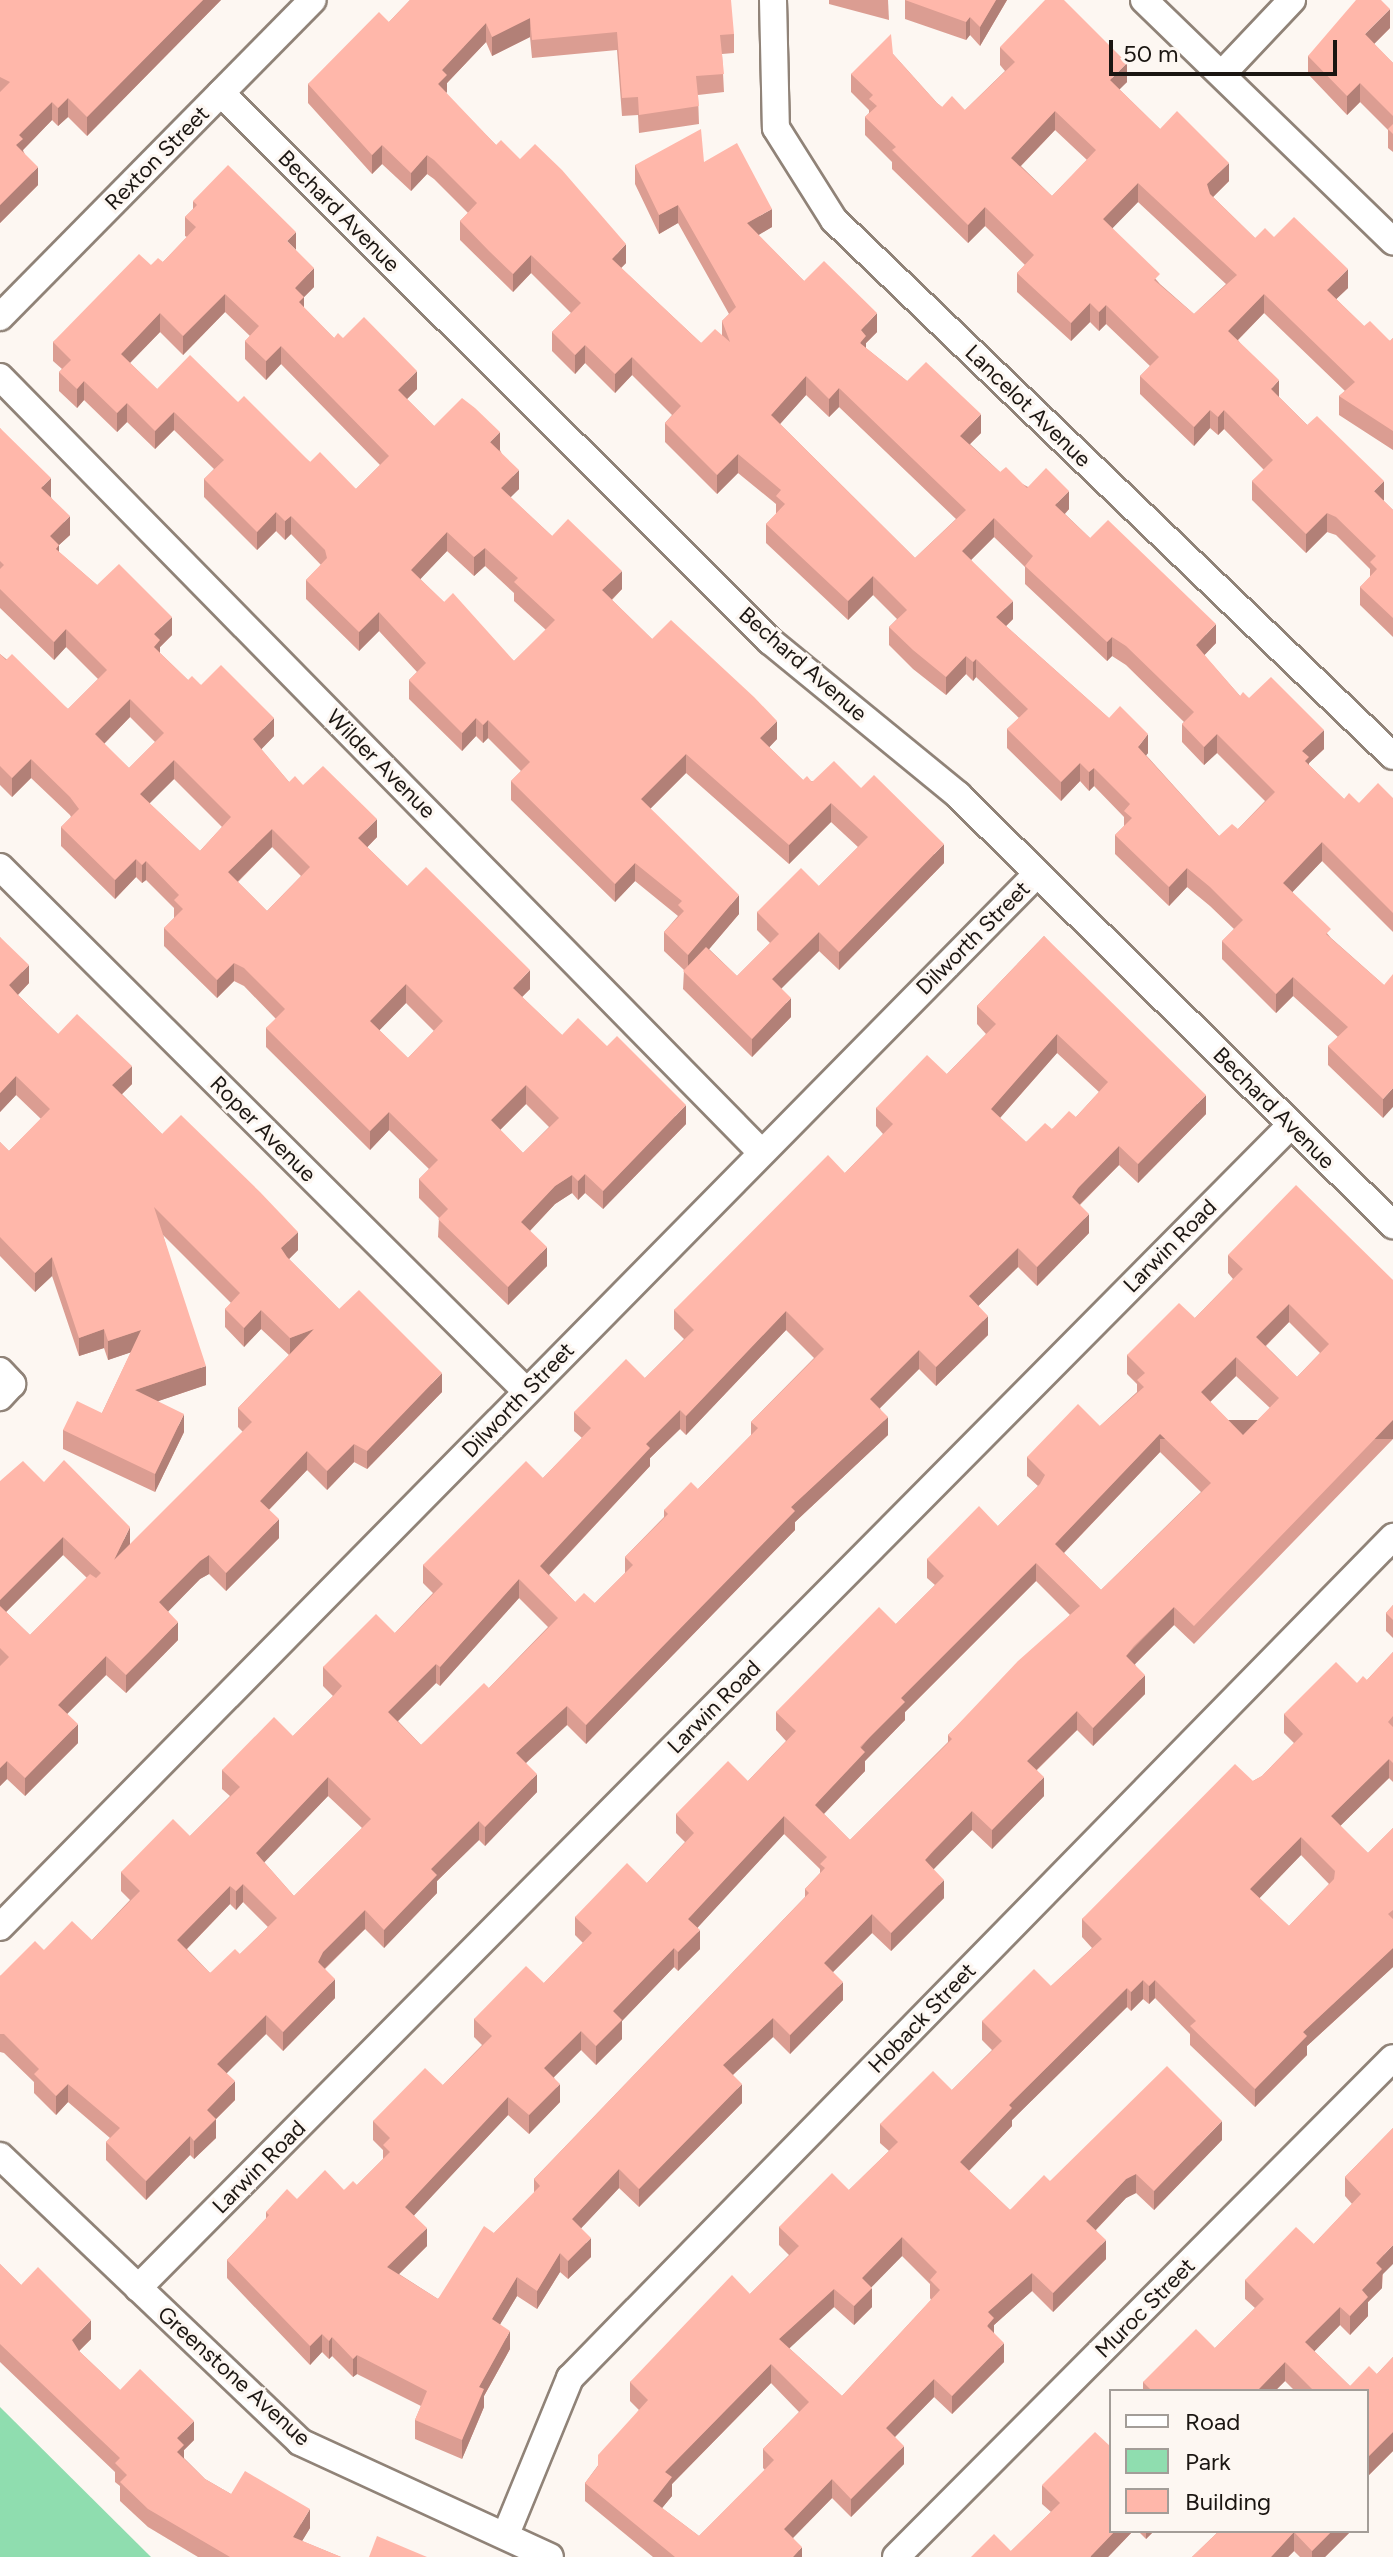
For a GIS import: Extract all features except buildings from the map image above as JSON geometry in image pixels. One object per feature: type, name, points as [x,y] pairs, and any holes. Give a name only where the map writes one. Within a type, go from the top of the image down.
[{"type":"street","name":"Rexton Street","points":[[0,317],[313,0]]},
{"type":"street","name":"Lancelot Avenue","points":[[773,0],[776,128],[834,220],[1393,756]]},
{"type":"street","points":[[1144,0],[1393,241]]},
{"type":"street","points":[[1222,74],[1292,0]]},
{"type":"street","name":"Bechard Avenue","points":[[221,93],[770,641],[958,795],[1393,1225]]},
{"type":"street","name":"Wilder Avenue","points":[[0,377],[761,1152]]},
{"type":"street","name":"Roper Avenue","points":[[0,867],[526,1391]]},
{"type":"street","name":"Dilworth Street","points":[[0,1927],[1037,874]]},
{"type":"street","name":"Larwin Road","points":[[138,2288],[1291,1125]]},
{"type":"street","name":"Hoback Street","points":[[506,2534],[570,2378],[1393,1537]]},
{"type":"street","name":"Muroc Street","points":[[896,2557],[1393,2058]]},
{"type":"street","name":"Greenstone Avenue","points":[[0,2156],[300,2442],[506,2534],[550,2557]]},
{"type":"green space","points":[[0,2407],[151,2557],[0,2557]]}]
